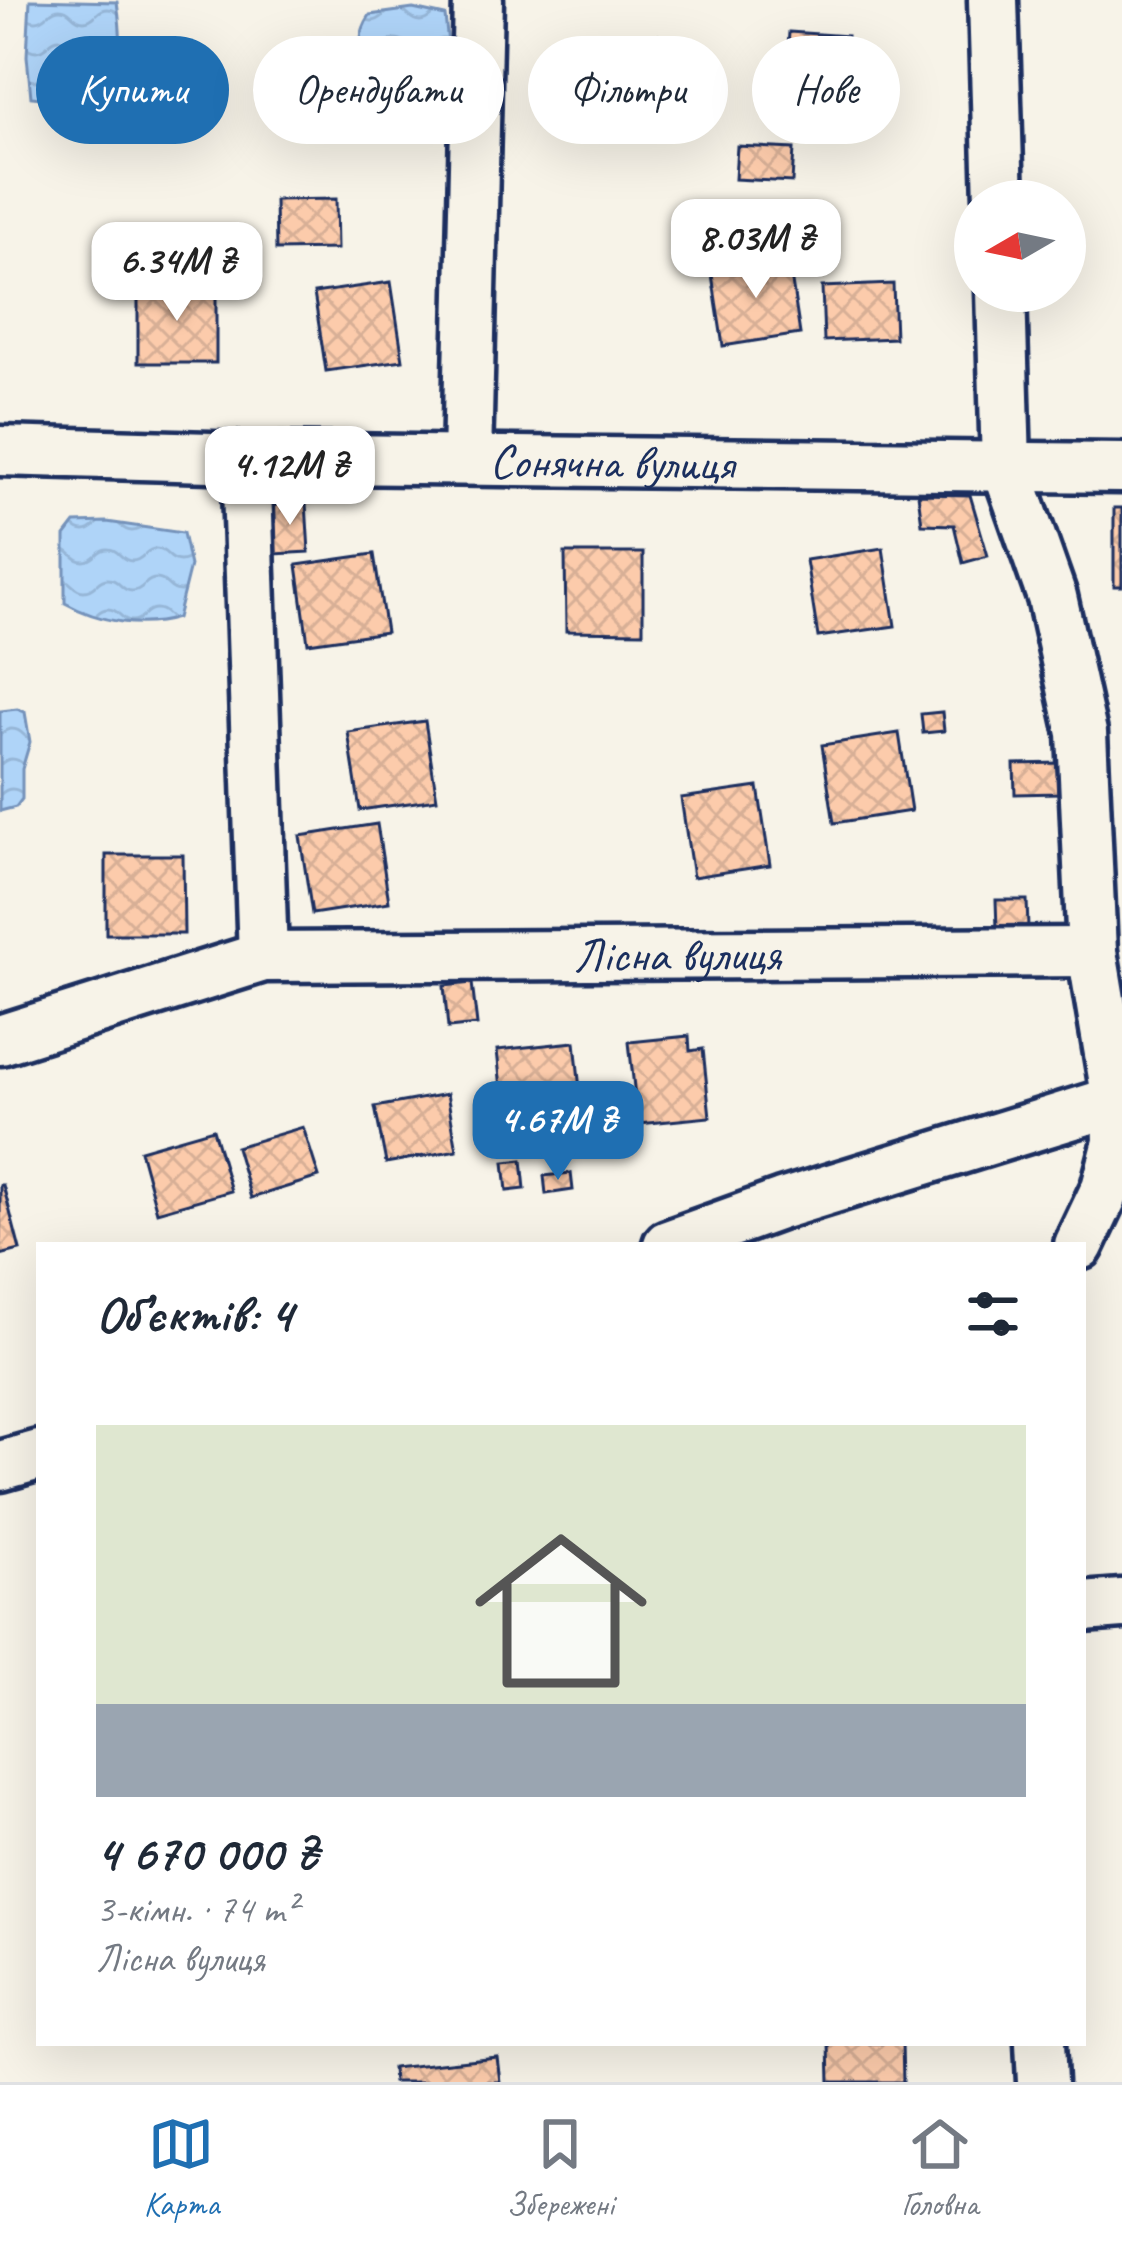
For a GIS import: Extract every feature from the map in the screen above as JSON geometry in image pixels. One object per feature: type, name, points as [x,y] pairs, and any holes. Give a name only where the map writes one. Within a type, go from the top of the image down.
[{"type":"street","points":[[467,460],[478,0]]},
{"type":"street","points":[[993,0],[998,180]]},
{"type":"street","points":[[1002,312],[1006,466],[1052,597],[1082,733],[1093,952],[1119,1100],[1118,1142],[1106,1188],[1080,1242]]},
{"type":"street","name":"Сонячна вулиця","points":[[0,451],[1122,468]]},
{"type":"street","points":[[246,458],[262,957]]},
{"type":"street","name":"Лісна вулиця","points":[[0,1040],[262,957],[1093,952]]},
{"type":"street","points":[[676,1242],[782,1204],[1119,1100]]},
{"type":"street","points":[[0,1466],[36,1456]]},
{"type":"street","points":[[1086,1607],[1122,1604]]},
{"type":"street","points":[[1040,2046],[1042,2082]]},
{"type":"water","points":[[30,0],[117,2],[120,36],[36,36],[36,98],[31,97]]},
{"type":"water","points":[[413,9],[445,16],[447,36],[362,36],[370,15]]},
{"type":"water","points":[[107,522],[183,533],[190,566],[177,618],[120,622],[65,603],[65,536],[75,523]]},
{"type":"water","points":[[0,711],[25,712],[30,742],[22,769],[22,799],[16,807],[0,811]]},
{"type":"building","points":[[789,32],[847,36],[789,36]]},
{"type":"building","points":[[737,146],[794,149],[792,182],[735,179]]},
{"type":"building","points":[[336,199],[337,249],[276,250],[275,200]]},
{"type":"building","points":[[788,256],[800,334],[723,346],[711,268]]},
{"type":"building","points":[[391,282],[403,360],[326,371],[314,293]]},
{"type":"building","points":[[138,284],[216,284],[216,363],[138,363]]},
{"type":"building","points":[[893,284],[895,338],[824,341],[822,287]]},
{"type":"building","points":[[918,494],[970,495],[988,556],[963,563],[954,525],[922,524]]},
{"type":"building","points":[[306,503],[309,552],[275,554],[272,505]]},
{"type":"building","points":[[1114,508],[1122,508],[1122,586],[1114,586]]},
{"type":"building","points":[[883,548],[895,626],[818,637],[806,560]]},
{"type":"building","points":[[565,553],[643,553],[643,632],[566,631]]},
{"type":"building","points":[[374,554],[386,632],[308,643],[297,565]]},
{"type":"building","points":[[942,712],[944,731],[923,733],[921,714]]},
{"type":"building","points":[[425,721],[437,799],[360,810],[348,732]]},
{"type":"building","points":[[899,733],[911,811],[834,823],[822,745]]},
{"type":"building","points":[[1059,763],[1059,793],[1015,794],[1014,764]]},
{"type":"building","points":[[758,787],[770,865],[693,877],[681,798]]},
{"type":"building","points":[[377,824],[389,902],[312,914],[300,836]]},
{"type":"building","points":[[106,855],[183,855],[184,934],[106,934]]},
{"type":"building","points":[[996,900],[1027,900],[1028,928],[997,929]]},
{"type":"building","points":[[472,983],[477,1025],[448,1028],[444,986]]},
{"type":"building","points":[[689,1036],[690,1051],[703,1049],[710,1117],[638,1124],[629,1042]]},
{"type":"building","points":[[575,1042],[581,1099],[503,1107],[497,1050]]},
{"type":"building","points":[[447,1094],[457,1150],[386,1163],[375,1107]]},
{"type":"building","points":[[303,1127],[319,1177],[251,1198],[236,1147]]},
{"type":"building","points":[[213,1129],[231,1191],[157,1212],[140,1150]]},
{"type":"building","points":[[522,1160],[525,1189],[507,1191],[504,1162]]},
{"type":"building","points":[[571,1173],[573,1190],[546,1194],[544,1176]]},
{"type":"building","points":[[0,1185],[20,1250],[0,1255]]},
{"type":"building","points":[[829,2046],[902,2046],[903,2082],[830,2082]]},
{"type":"building","points":[[497,2057],[500,2082],[393,2082],[392,2068]]}]
